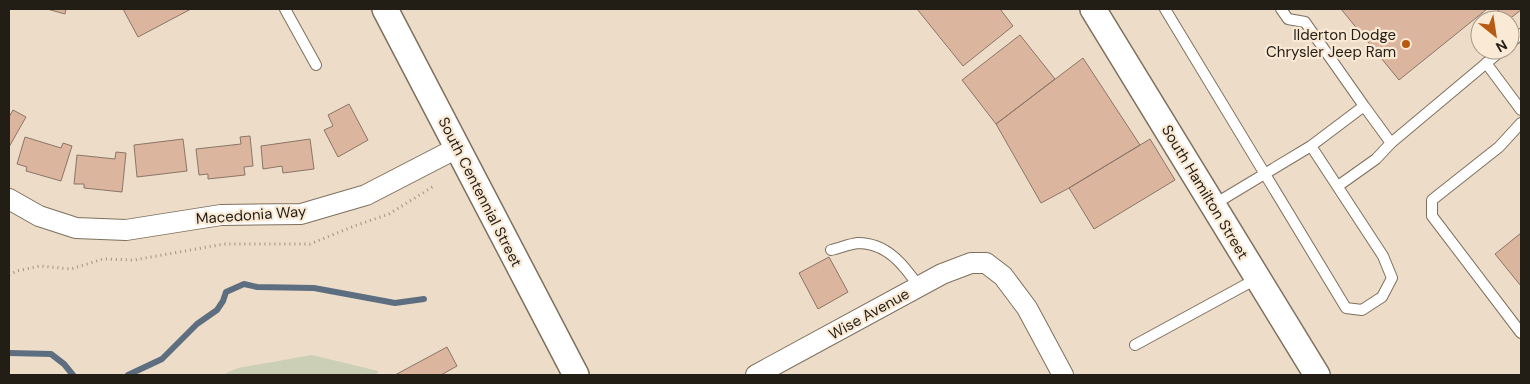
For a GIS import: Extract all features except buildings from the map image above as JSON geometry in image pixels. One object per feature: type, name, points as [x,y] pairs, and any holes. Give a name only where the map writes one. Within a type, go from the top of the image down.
[{"type":"street","name":"South Centennial Street","points":[[385,9],[576,375]]},
{"type":"street","name":"South Hamilton Street","points":[[1093,9],[1311,366]]},
{"type":"street","name":"Macedonia Way","points":[[9,199],[40,216],[76,228],[126,230],[221,215],[301,214],[366,195],[463,158]]},
{"type":"street","name":"Wise Avenue","points":[[756,375],[942,274],[971,263],[986,263],[1003,276],[1028,308],[1063,375]]},
{"type":"street","points":[[1311,366],[1331,375]]},
{"type":"lane","points":[[285,9],[316,65]]},
{"type":"lane","points":[[1165,9],[1346,308],[1362,310],[1382,297],[1392,278],[1383,256],[1312,146]]},
{"type":"lane","points":[[1281,9],[1288,19],[1305,22],[1391,143]]},
{"type":"lane","points":[[1338,186],[1376,159],[1391,143],[1490,60]]},
{"type":"lane","points":[[1486,63],[1521,110]]},
{"type":"lane","points":[[1213,205],[1312,146],[1364,106]]},
{"type":"lane","points":[[1521,124],[1499,147],[1432,200],[1432,216],[1521,333]]},
{"type":"lane","points":[[831,250],[857,243],[874,246],[894,256],[918,287]]},
{"type":"lane","points":[[1135,345],[1258,278]]},
{"type":"path","points":[[9,274],[40,266],[71,269],[102,259],[134,260],[224,244],[310,244],[389,214],[430,187],[463,158]]},
{"type":"green space","points":[[312,355],[378,371],[377,375],[222,375],[238,368]]},
{"type":"waterway","points":[[128,375],[162,359],[197,324],[217,310],[226,292],[244,284],[257,287],[314,288],[395,303],[424,299]]},
{"type":"waterway","points":[[9,353],[51,354],[64,364],[73,375]]},
{"type":"place","name":"Ilderton Dodge Chrysler Jeep Ram","points":[[1406,44]]}]
